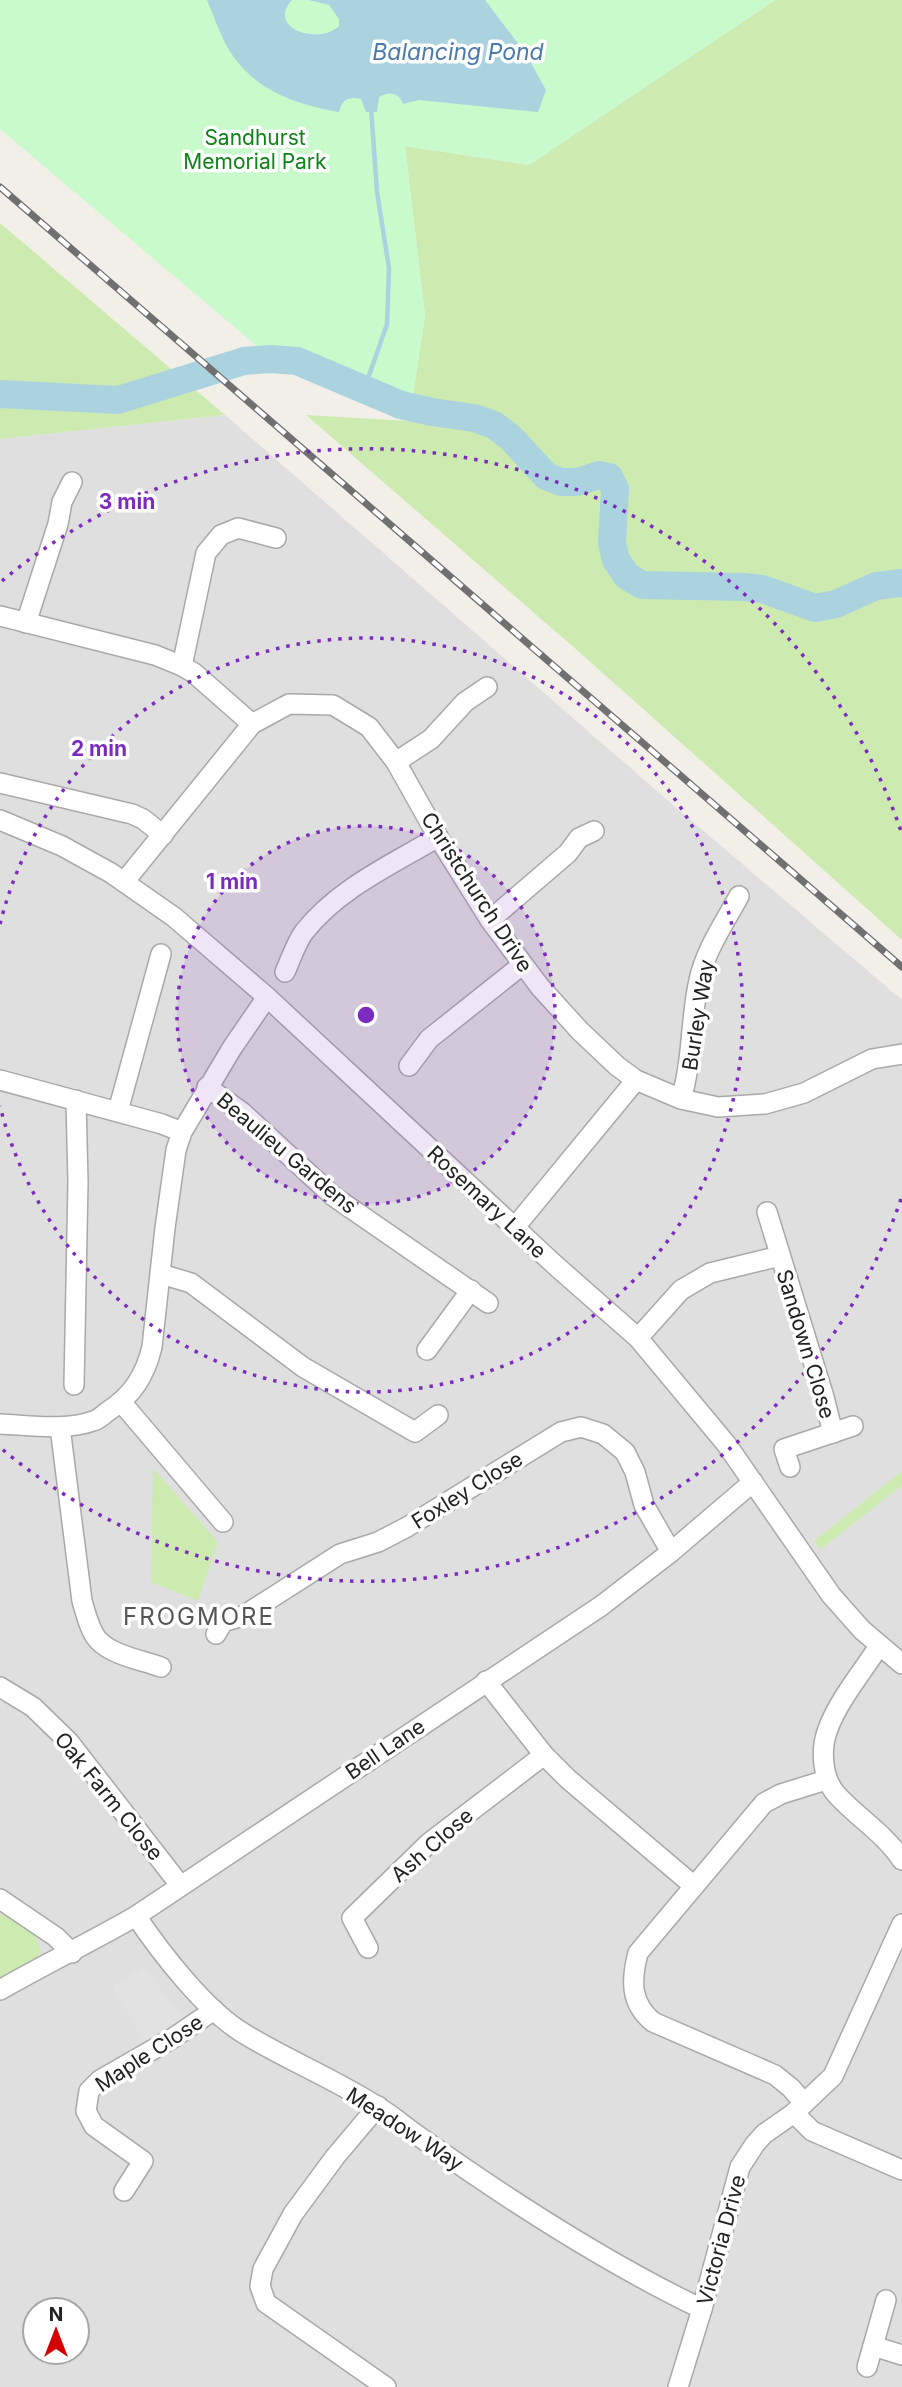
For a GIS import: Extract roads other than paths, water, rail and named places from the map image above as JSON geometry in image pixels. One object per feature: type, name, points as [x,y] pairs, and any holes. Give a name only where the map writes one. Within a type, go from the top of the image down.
[{"type":"street","points":[[26,622],[58,524],[62,502],[72,482]]},
{"type":"street","points":[[182,666],[206,553],[220,536],[238,528],[276,538]]},
{"type":"street","points":[[0,615],[155,655],[182,666],[194,673],[252,724]]},
{"type":"street","points":[[396,762],[431,739],[465,702],[487,687]]},
{"type":"street","name":"Christchurch Drive","points":[[124,882],[252,724],[289,704],[333,705],[369,727],[396,762],[438,838],[522,965],[580,1031],[636,1080],[681,1099],[718,1107],[765,1104],[804,1093],[872,1059],[902,1054]]},
{"type":"street","points":[[0,783],[132,814],[163,835]]},
{"type":"street","name":"Rosemary Lane","points":[[0,820],[62,846],[164,909],[267,997],[638,1338],[727,1445],[831,1595],[879,1646],[902,1664]]},
{"type":"street","points":[[490,920],[568,853],[579,838],[594,831]]},
{"type":"street","points":[[285,972],[303,934],[332,902],[356,884],[438,838]]},
{"type":"street","name":"Burley Way","points":[[681,1099],[688,1076],[699,981],[709,947],[739,896]]},
{"type":"street","points":[[118,1111],[161,954]]},
{"type":"street","points":[[409,1066],[429,1039],[522,965]]},
{"type":"street","name":"Beaulieu Gardens","points":[[0,1424],[60,1427],[93,1421],[122,1402],[139,1383],[148,1364],[176,1150],[182,1132],[207,1087],[267,997]]},
{"type":"street","points":[[0,1080],[118,1111],[182,1132]]},
{"type":"street","points":[[515,1227],[636,1080]]},
{"type":"street","name":"Beaulieu Gardens","points":[[207,1087],[243,1113],[333,1196],[488,1303]]},
{"type":"street","points":[[74,1385],[78,1182],[76,1100]]},
{"type":"street","name":"Sandown Close","points":[[767,1212],[824,1397],[832,1433]]},
{"type":"street","name":"Sandown Close","points":[[638,1338],[681,1290],[710,1273],[780,1256]]},
{"type":"street","points":[[161,1275],[191,1283],[303,1367],[415,1432],[438,1415]]},
{"type":"street","points":[[428,1350],[471,1290]]},
{"type":"street","points":[[122,1402],[223,1522]]},
{"type":"street","name":"Sandown Close","points":[[790,1466],[784,1449],[853,1426]]},
{"type":"street","points":[[60,1427],[82,1601],[90,1625],[99,1641],[119,1653],[161,1667]]},
{"type":"street","name":"Foxley Close","points":[[216,1634],[223,1622],[243,1616],[340,1554],[378,1542],[561,1432],[580,1427],[603,1434],[625,1452],[635,1472],[644,1505],[671,1552]]},
{"type":"street","name":"Bell Lane","points":[[0,1990],[136,1916],[601,1606],[671,1552],[753,1482]]},
{"type":"street","points":[[879,1646],[827,1730],[824,1753],[827,1780],[835,1794],[894,1847],[902,1860]]},
{"type":"street","points":[[486,1682],[544,1755],[568,1779],[694,1886]]},
{"type":"street","name":"Oak Farm Close","points":[[0,1687],[33,1707],[69,1742],[180,1885]]},
{"type":"street","name":"Ash Close","points":[[368,1948],[352,1918],[429,1843],[544,1755]]},
{"type":"street","points":[[827,1780],[781,1794],[764,1803],[638,1953],[633,1972],[634,1994],[642,2012],[653,2022],[775,2075],[791,2088],[813,2131],[902,2170]]},
{"type":"street","points":[[0,1899],[56,1937],[72,1953]]},
{"type":"street","name":"Meadow Way","points":[[136,1916],[158,1950],[214,2010],[241,2032],[378,2106],[416,2135],[568,2236],[651,2285],[702,2309]]},
{"type":"street","name":"Victoria Drive","points":[[678,2387],[740,2167],[764,2134],[799,2108],[833,2076],[902,1924]]},
{"type":"street","name":"Maple Close","points":[[124,2191],[143,2161],[94,2126],[86,2110],[89,2091],[100,2080],[173,2038],[214,2010]]},
{"type":"street","points":[[378,2106],[335,2157],[293,2214],[263,2269],[260,2286],[266,2303],[386,2387]]},
{"type":"street","points":[[867,2367],[886,2300]]},
{"type":"street","points":[[873,2346],[902,2355]]},
{"type":"water","name":"Balancing Pond","points":[[207,0],[292,0],[286,10],[285,19],[290,26],[308,34],[319,34],[330,32],[339,26],[339,19],[329,5],[309,0],[485,0],[526,54],[546,90],[538,112],[419,100],[403,104],[399,97],[390,93],[379,97],[377,112],[366,112],[361,99],[357,98],[344,101],[339,112],[306,105],[263,85],[239,64],[226,44]]},
{"type":"waterway","points":[[364,390],[387,324],[389,268],[377,192],[371,107]]},
{"type":"waterway","points":[[0,394],[118,400],[244,361],[297,361],[401,405],[474,418],[494,425],[511,438],[546,476],[561,482],[577,482],[599,475],[609,477],[615,489],[612,543],[616,560],[627,576],[642,585],[762,589],[815,608],[836,604],[876,586],[902,583]]},
{"type":"railway","points":[[0,187],[902,967]]},
{"type":"district","name":"FROGMORE","points":[[199,1616]]},
{"type":"park label","name":"Sandhurst Memorial Park","points":[[255,149]]}]
